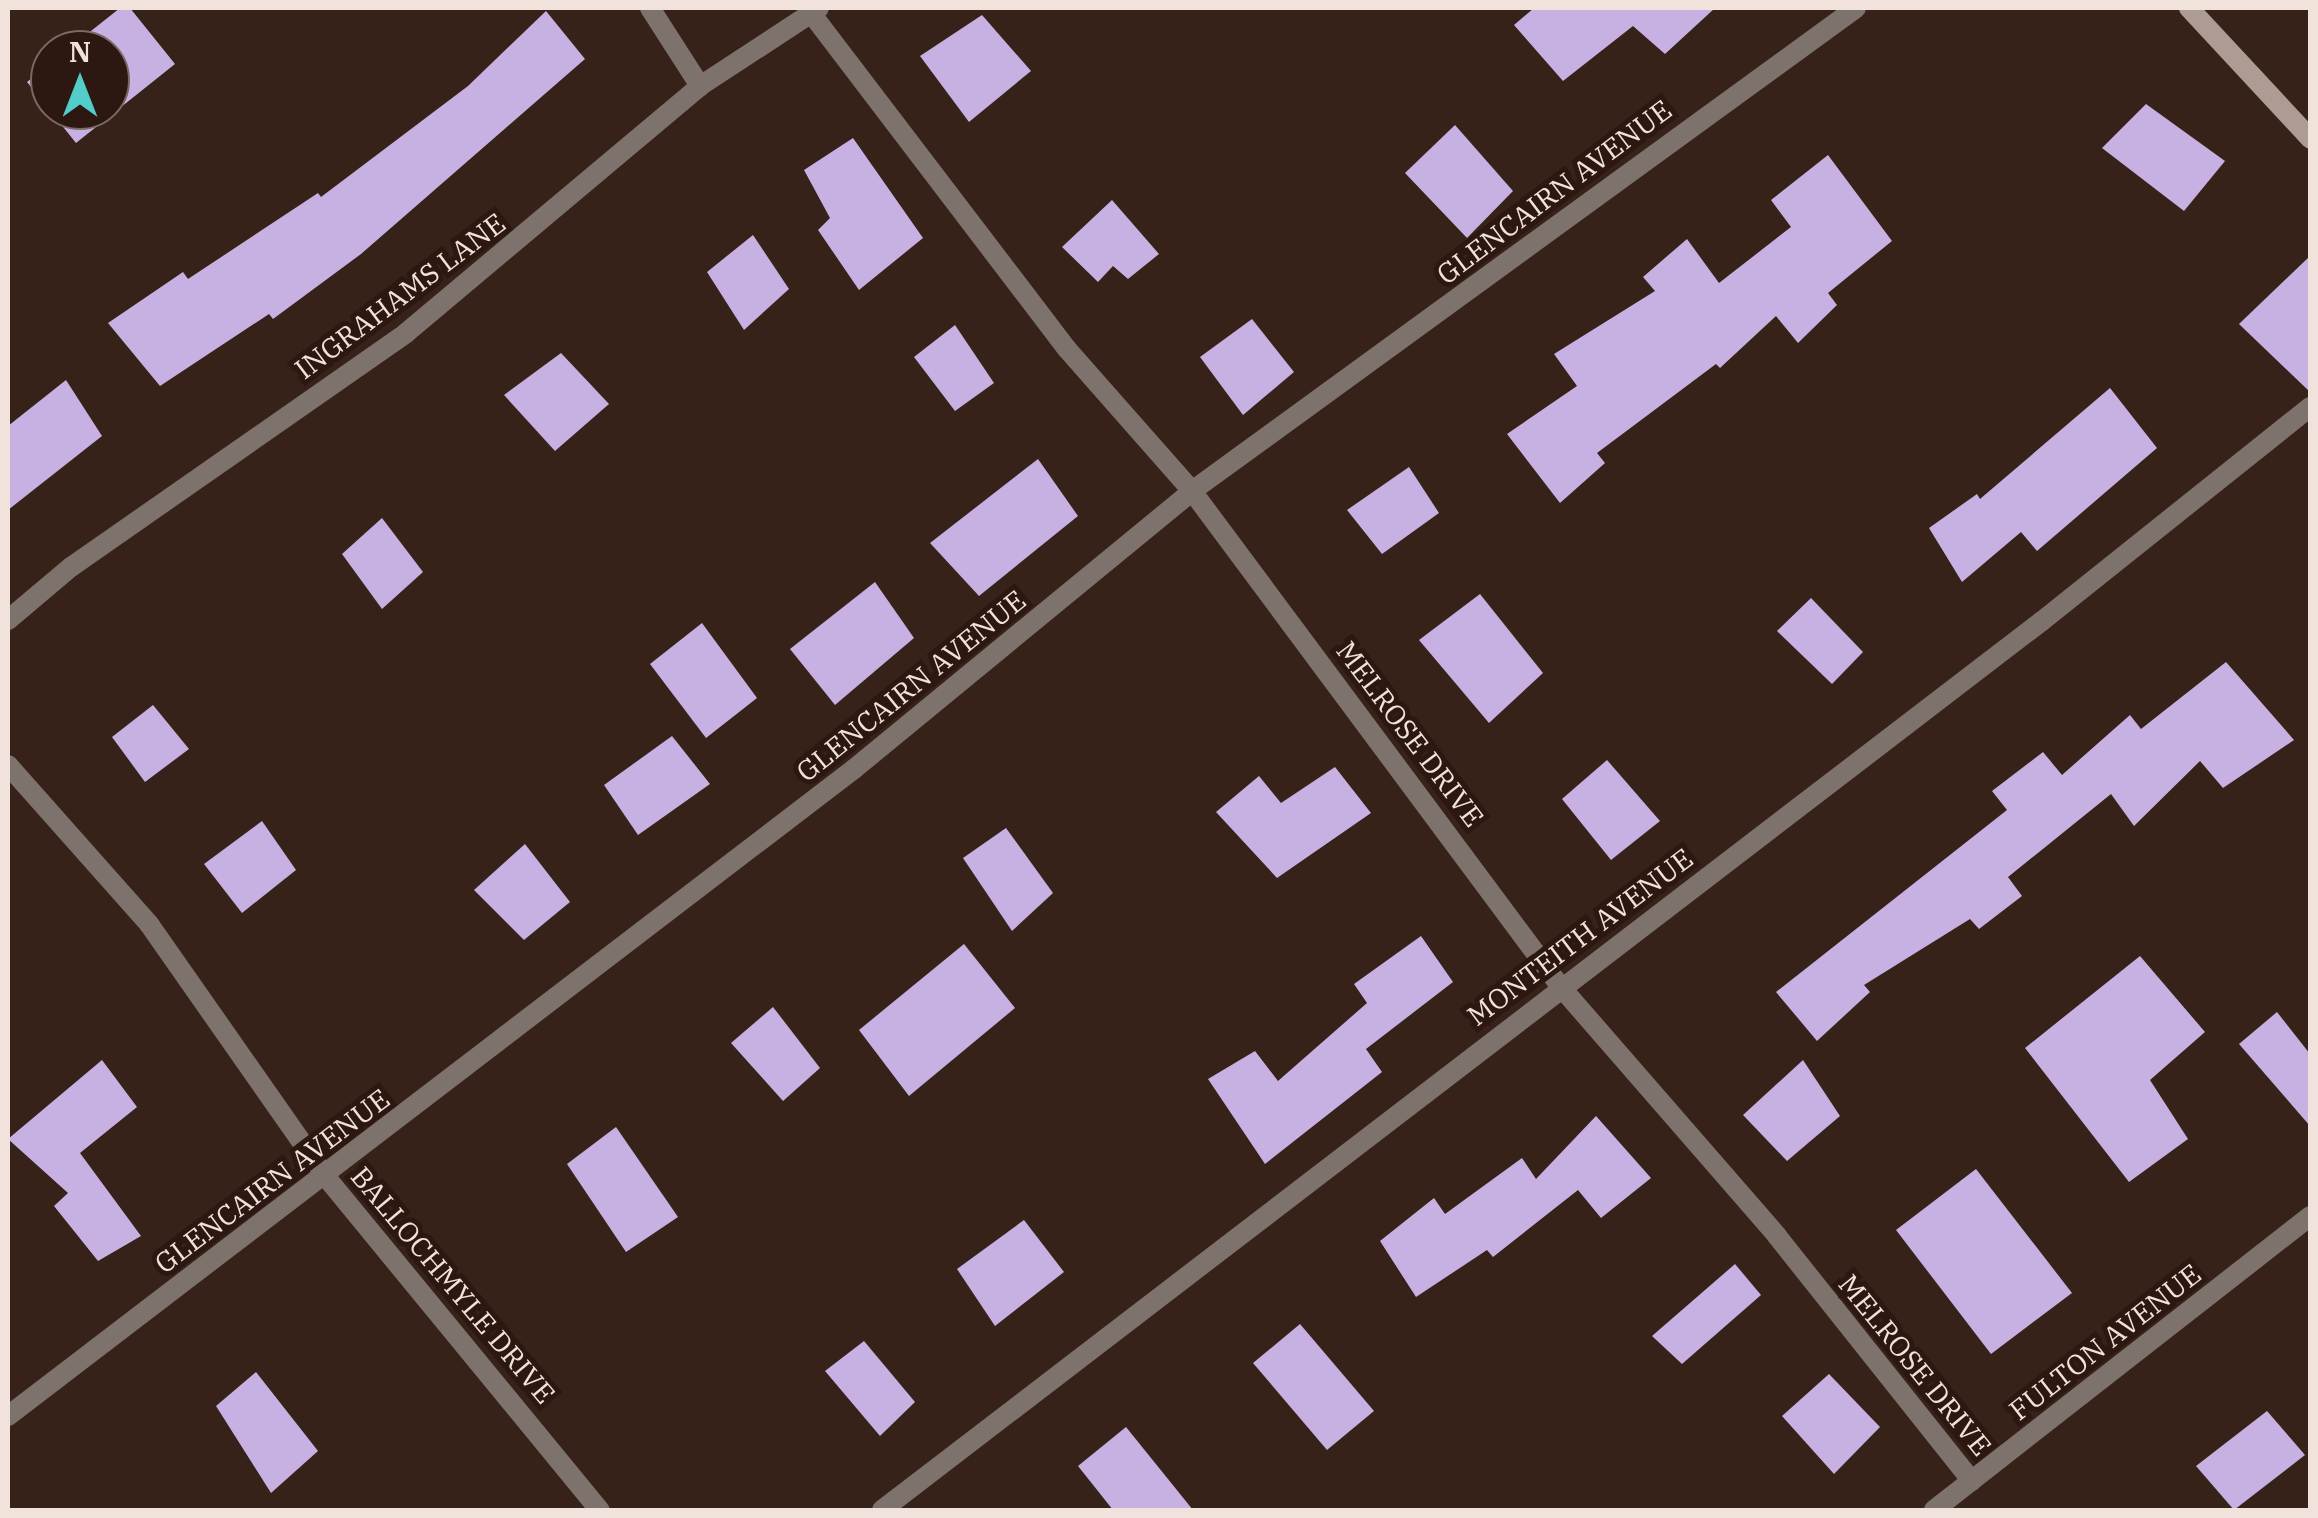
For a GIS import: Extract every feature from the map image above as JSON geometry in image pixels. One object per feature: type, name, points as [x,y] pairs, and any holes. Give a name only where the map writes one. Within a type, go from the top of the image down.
[{"type":"main road","points":[[2189,8],[2310,138]]},
{"type":"street","points":[[650,8],[700,86]]},
{"type":"street","name":"GLENCAIRN AVENUE","points":[[8,1416],[326,1177],[854,769],[1192,490],[1856,8]]},
{"type":"street","name":"INGRAHAMS LANE","points":[[8,620],[70,567],[406,332],[700,86],[815,10]]},
{"type":"street","name":"MELROSE DRIVE","points":[[815,10],[1067,348],[1192,490],[1560,986],[1777,1236],[1972,1481]]},
{"type":"street","name":"MONTEITH AVENUE","points":[[882,1510],[1560,986],[2042,622],[2310,407]]},
{"type":"street","name":"BALLOCHMYLE DRIVE","points":[[8,764],[168,948],[326,1177],[600,1510]]},
{"type":"street","name":"FULTON AVENUE","points":[[1934,1510],[2310,1216]]},
{"type":"building","points":[[120,8],[130,8],[175,64],[130,100],[130,30],[92,30]]},
{"type":"building","points":[[1534,8],[1715,8],[1665,54],[1633,26],[1563,81],[1514,25]]},
{"type":"building","points":[[546,11],[585,59],[361,254],[273,319],[269,314],[160,386],[108,323],[183,272],[188,279],[318,193],[321,197],[468,86]]},
{"type":"building","points":[[982,15],[1031,71],[969,122],[920,56]]},
{"type":"building","points":[[2146,104],[2225,161],[2184,211],[2102,148]]},
{"type":"building","points":[[1455,125],[1513,191],[1467,238],[1405,173]]},
{"type":"building","points":[[66,130],[92,130],[76,143]]},
{"type":"building","points":[[853,138],[923,238],[859,290],[818,230],[830,218],[804,170]]},
{"type":"building","points":[[1828,155],[1892,241],[1828,293],[1837,305],[1798,343],[1776,316],[1720,368],[1716,364],[1597,453],[1605,463],[1560,503],[1507,434],[1577,386],[1554,354],[1655,291],[1643,277],[1687,239],[1719,283],[1791,227],[1771,200]]},
{"type":"building","points":[[1112,200],[1159,254],[1128,279],[1113,266],[1098,282],[1062,247]]},
{"type":"building","points":[[753,235],[789,289],[744,330],[707,272]]},
{"type":"building","points":[[2310,256],[2310,392],[2239,324]]},
{"type":"building","points":[[1252,319],[1294,372],[1243,415],[1200,357]]},
{"type":"building","points":[[955,325],[994,383],[955,411],[914,357]]},
{"type":"building","points":[[561,353],[609,404],[555,451],[504,395]]},
{"type":"building","points":[[66,380],[102,436],[8,510],[8,426]]},
{"type":"building","points":[[2110,388],[2157,448],[2037,551],[2021,532],[1962,582],[1929,528],[1977,494],[1980,499]]},
{"type":"building","points":[[1038,459],[1078,516],[979,596],[930,543]]},
{"type":"building","points":[[1409,467],[1439,513],[1382,554],[1347,510]]},
{"type":"building","points":[[382,518],[423,572],[382,609],[342,554]]},
{"type":"building","points":[[875,582],[914,638],[835,705],[790,649]]},
{"type":"building","points":[[1480,594],[1543,673],[1489,723],[1419,640]]},
{"type":"building","points":[[1811,598],[1863,652],[1832,684],[1777,631]]},
{"type":"building","points":[[702,623],[757,698],[706,738],[650,664]]},
{"type":"building","points":[[2226,662],[2294,740],[2223,788],[2200,761],[2134,826],[2111,794],[2008,877],[2022,896],[1979,929],[1970,919],[1864,985],[1870,992],[1817,1041],[1776,992],[2007,810],[1992,791],[2043,752],[2062,775],[2130,715],[2141,729]]},
{"type":"building","points":[[153,705],[189,749],[145,782],[112,737]]},
{"type":"building","points":[[672,736],[710,784],[638,835],[604,785]]},
{"type":"building","points":[[1607,760],[1660,821],[1611,860],[1562,799]]},
{"type":"building","points":[[1335,767],[1371,813],[1277,878],[1216,812],[1259,776],[1281,803]]},
{"type":"building","points":[[262,821],[296,870],[242,913],[204,864]]},
{"type":"building","points":[[1006,828],[1053,893],[1012,931],[963,858]]},
{"type":"building","points":[[525,844],[570,902],[524,940],[474,890]]},
{"type":"building","points":[[1421,936],[1453,982],[1366,1049],[1382,1072],[1265,1164],[1208,1079],[1255,1051],[1278,1081],[1367,1003],[1354,984]]},
{"type":"building","points":[[964,944],[1015,1008],[909,1096],[859,1030]]},
{"type":"building","points":[[2140,956],[2205,1032],[2150,1080],[2188,1139],[2129,1182],[2025,1048]]},
{"type":"building","points":[[773,1007],[820,1068],[783,1101],[731,1043]]},
{"type":"building","points":[[2277,1012],[2310,1054],[2310,1126],[2239,1044]]},
{"type":"building","points":[[102,1060],[137,1107],[80,1153],[141,1236],[98,1261],[54,1206],[68,1193],[8,1139]]},
{"type":"building","points":[[1803,1060],[1840,1116],[1787,1161],[1743,1115]]},
{"type":"building","points":[[1596,1116],[1651,1178],[1601,1218],[1578,1190],[1493,1257],[1487,1250],[1416,1297],[1380,1241],[1434,1198],[1445,1214],[1522,1158],[1536,1179]]},
{"type":"building","points":[[616,1127],[678,1217],[626,1252],[567,1164]]},
{"type":"building","points":[[1976,1169],[2072,1293],[1991,1354],[1896,1230]]},
{"type":"building","points":[[1024,1220],[1064,1272],[995,1326],[957,1269]]},
{"type":"building","points":[[1735,1264],[1761,1295],[1682,1364],[1652,1336]]},
{"type":"building","points":[[1300,1324],[1374,1411],[1327,1450],[1253,1363]]},
{"type":"building","points":[[864,1341],[915,1402],[880,1436],[825,1371]]},
{"type":"building","points":[[256,1372],[318,1451],[271,1493],[216,1406]]},
{"type":"building","points":[[1829,1374],[1880,1427],[1834,1474],[1782,1416]]},
{"type":"building","points":[[2267,1411],[2305,1455],[2234,1510],[2196,1466]]},
{"type":"building","points":[[1126,1427],[1193,1510],[1113,1510],[1078,1466]]}]
